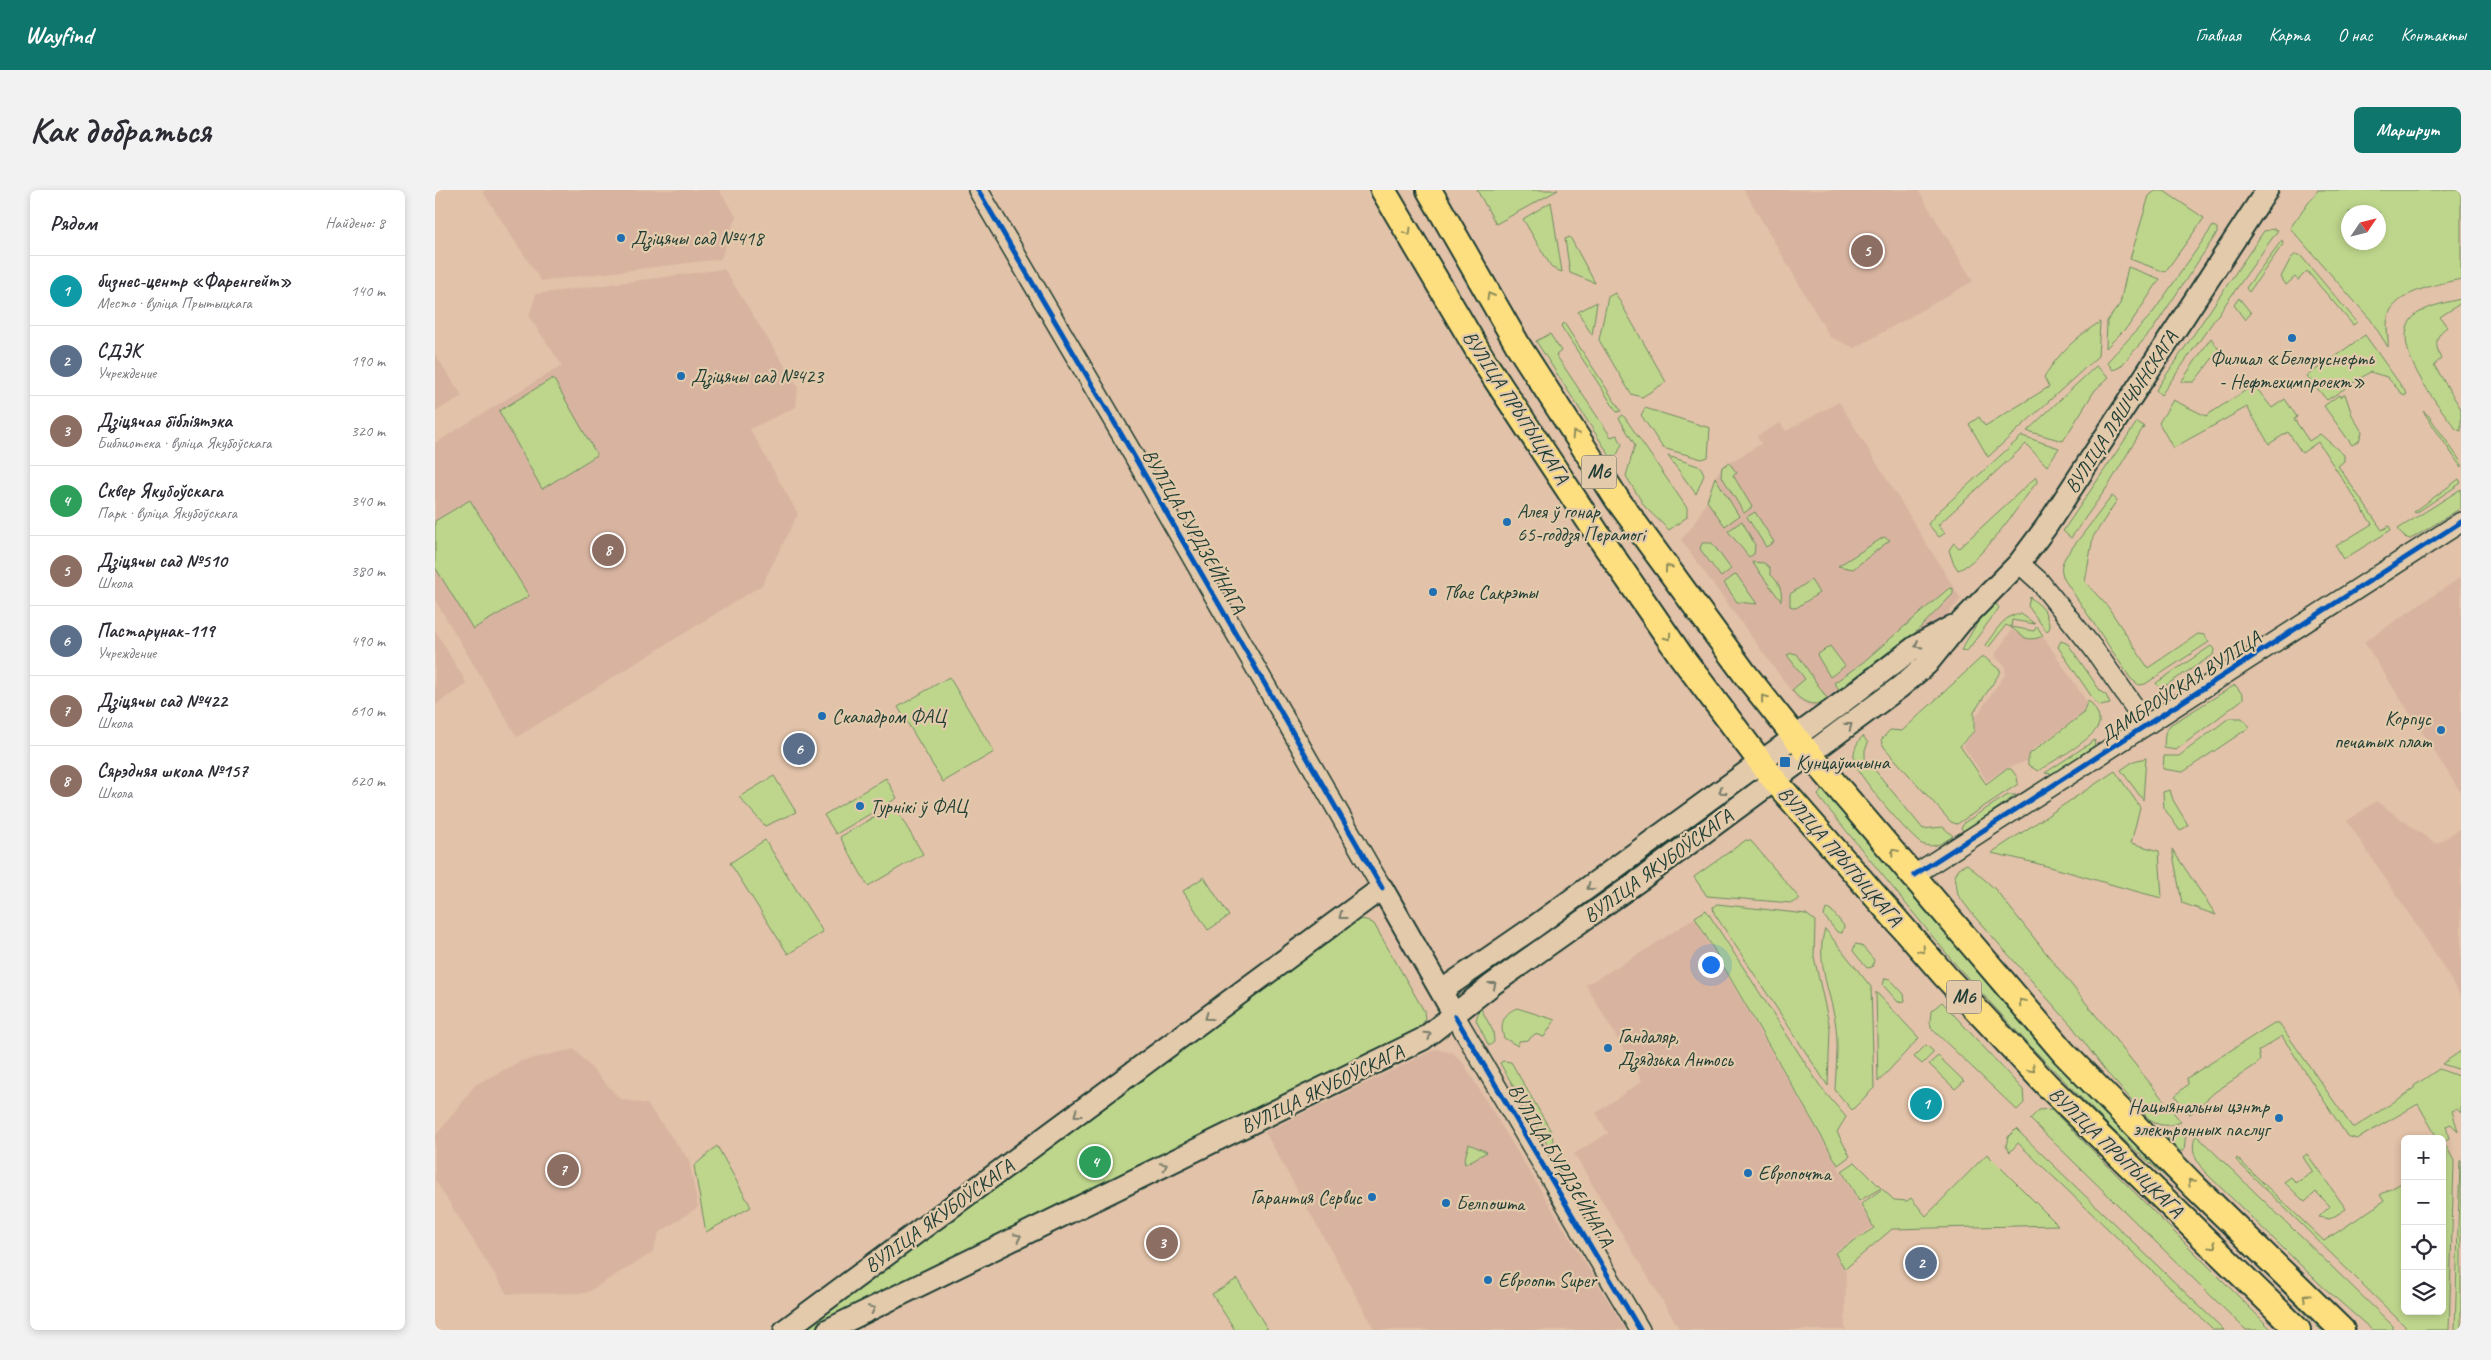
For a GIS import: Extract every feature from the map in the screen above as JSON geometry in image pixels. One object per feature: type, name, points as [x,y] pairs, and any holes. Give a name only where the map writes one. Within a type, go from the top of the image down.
[{"type":"main road","name":"ВУЛІЦА ПРЫТЫЦКАГА","points":[[1383,190],[1487,366],[1604,544],[1681,656],[1768,771],[1932,962],[2027,1065],[2298,1330]]},
{"type":"main road","name":"ВУЛІЦА ПРЫТЫЦКАГА","points":[[1429,190],[1519,347],[1617,499],[1745,674],[1795,737],[2064,1053],[2195,1187],[2342,1330]]},
{"type":"main road","name":"ВУЛІЦА ЛЯШЧЫНСКАГА","points":[[1768,771],[1810,755],[1927,664],[1961,622],[2019,563],[2046,527],[2267,190]]},
{"type":"main road","name":"ВУЛІЦА ЛЯШЧЫНСКАГА","points":[[1768,771],[1795,737],[1915,647],[1961,622]]},
{"type":"main road","name":"ВУЛІЦА ЯКУБОЎСКАГА","points":[[1441,991],[1768,771]]},
{"type":"main road","name":"ВУЛІЦА ЯКУБОЎСКАГА","points":[[828,1330],[1423,1040],[1768,771]]},
{"type":"main road","name":"ВУЛІЦА БУРДЗЕЙНАГА","points":[[1382,888],[1455,1016]]},
{"type":"main road","name":"ВУЛІЦА ЯКУБОЎСКАГА","points":[[785,1330],[1382,888]]},
{"type":"street","name":"ВУЛІЦА БУРДЗЕЙНАГА","points":[[978,190],[1127,444],[1382,888]]},
{"type":"street","name":"ДАМБРОЎСКАЯ ВУЛІЦА","points":[[1914,875],[2461,522]]},
{"type":"street","points":[[2019,563],[2039,581],[2093,648],[2147,725]]},
{"type":"street","name":"ВУЛІЦА БУРДЗЕЙНАГА","points":[[1455,1016],[1640,1330]]},
{"type":"shaded area","name":"Дзіцячы сад №418","points":[[485,190],[719,190],[736,216],[721,259],[541,281],[483,192]]},
{"type":"shaded area","points":[[1744,190],[1918,190],[1973,281],[1855,348],[1830,337]]},
{"type":"shaded area","points":[[724,269],[798,387],[796,407],[750,429],[798,514],[762,585],[517,737],[435,600],[435,443],[562,365],[529,317],[536,294]]},
{"type":"shaded area","points":[[435,354],[462,396],[435,412]]},
{"type":"shaded area","points":[[1839,402],[1961,599],[1945,617],[1889,662],[1826,705],[1811,707],[1797,699],[1681,540],[1692,527],[1707,501],[1715,477],[1722,467],[1761,444],[1757,436],[1780,423],[1786,431]]},
{"type":"shaded area","name":"Корпус печатых плат","points":[[2461,577],[2461,793],[2364,642]]},
{"type":"shaded area","points":[[2012,629],[2014,632],[2038,638],[2043,636],[2087,702],[2083,714],[2034,748],[2028,755],[2027,761],[2005,769],[1987,781],[1963,746],[1975,730],[1975,718],[2005,674],[2005,666],[1994,656]]},
{"type":"shaded area","points":[[435,630],[467,684],[435,705]]},
{"type":"shaded area","points":[[2376,801],[2436,844],[2461,828],[2461,997],[2433,950],[2347,821]]},
{"type":"shaded area","points":[[1694,918],[1873,1227],[1834,1252],[1846,1271],[1845,1330],[1680,1330],[1574,1154],[1608,1133],[1596,1113],[1642,1081],[1586,985],[1649,948]]},
{"type":"shaded area","points":[[574,1049],[620,1099],[647,1104],[689,1160],[698,1207],[659,1233],[652,1253],[586,1293],[507,1294],[435,1180],[435,1137],[475,1085],[521,1061]]},
{"type":"shaded area","points":[[1436,1049],[1453,1053],[1464,1064],[1626,1330],[1375,1330],[1265,1132]]},
{"type":"green space","points":[[1477,190],[1558,190],[1496,224]]},
{"type":"green space","points":[[2318,190],[2461,190],[2461,279],[2422,289],[2403,298],[2396,304],[2390,311],[2387,320],[2388,347],[2371,320],[2290,228]]},
{"type":"green space","points":[[2155,191],[2164,191],[2204,218],[2165,272],[2130,259],[2149,196]]},
{"type":"green space","points":[[1551,202],[1562,272],[1552,268],[1523,219]]},
{"type":"green space","points":[[2213,226],[2217,228],[2217,233],[2153,329],[2120,367],[2113,370],[2107,362],[2152,314]]},
{"type":"green space","points":[[2278,230],[2161,395],[2156,390],[2264,231]]},
{"type":"green space","points":[[1570,237],[1595,283],[1570,273],[1565,239]]},
{"type":"green space","points":[[2282,240],[2283,244],[2249,292],[2246,288]]},
{"type":"green space","points":[[2295,255],[2300,255],[2357,322],[2353,325],[2307,271],[2298,280],[2295,277],[2286,285],[2281,277],[2291,258]]},
{"type":"green space","points":[[2128,267],[2160,279],[2130,324],[2106,348],[2107,321],[2120,304]]},
{"type":"green space","points":[[1615,293],[1666,382],[1642,397],[1631,394],[1599,340],[1608,297]]},
{"type":"green space","points":[[2239,298],[2251,313],[2245,320],[2234,305]]},
{"type":"green space","points":[[2461,299],[2461,303],[2440,317],[2447,327],[2438,338],[2437,346],[2441,359],[2434,365],[2461,409],[2461,431],[2456,429],[2427,389],[2409,354],[2406,337],[2409,323],[2420,312]]},
{"type":"green space","points":[[1597,302],[1592,335],[1578,312]]},
{"type":"green space","points":[[2100,322],[2098,356],[1988,457],[1969,424],[1979,417],[1985,426],[2049,387],[2044,377],[2056,360],[2076,340]]},
{"type":"green space","points":[[1564,323],[1621,411],[1617,412],[1561,326]]},
{"type":"green space","points":[[1550,334],[1561,351],[1556,355],[1611,437],[1617,435],[1622,444],[1617,455],[1610,456],[1536,341]]},
{"type":"green space","points":[[2365,335],[2407,394],[2404,396],[2387,377],[2370,372],[2327,400],[2307,376]]},
{"type":"green space","points":[[2211,338],[2219,350],[2194,382],[2181,382]]},
{"type":"green space","points":[[2096,366],[2109,377],[2095,390],[2063,441],[2027,431]]},
{"type":"green space","points":[[553,378],[597,455],[542,489],[499,411]]},
{"type":"green space","points":[[2254,385],[2272,408],[2285,399],[2297,417],[2294,419],[2309,441],[2320,434],[2344,455],[2344,461],[2338,466],[2382,530],[2389,526],[2391,530],[2344,559],[2336,546],[2372,524],[2318,442],[2302,453],[2288,432],[2269,444],[2247,407],[2173,448],[2159,423],[2173,400],[2206,416]]},
{"type":"green space","points":[[2345,394],[2352,415],[2362,432],[2359,441],[2352,445],[2324,406],[2339,395],[2340,397]]},
{"type":"green space","points":[[1645,408],[1710,428],[1708,457],[1702,459],[1663,448],[1641,415]]},
{"type":"green space","points":[[2423,411],[2429,416],[2461,462],[2461,467]]},
{"type":"green space","points":[[1623,415],[1687,508],[1687,517],[1669,530],[1645,507],[1626,476],[1635,445],[1619,418]]},
{"type":"green space","points":[[2137,422],[2144,426],[2110,483],[2071,538],[2063,531]]},
{"type":"green space","points":[[2022,436],[2059,448],[2047,466],[2026,444],[1938,525],[1945,533],[1939,537],[1928,524],[1937,513]]},
{"type":"green space","points":[[1668,456],[1701,467],[1704,475],[1696,494]]},
{"type":"green space","points":[[1729,463],[1737,473],[1733,475],[1752,507],[1744,513],[1721,475],[1722,467]]},
{"type":"green space","points":[[1715,477],[1739,516],[1725,526],[1707,501]]},
{"type":"green space","points":[[2036,477],[2037,482],[1989,544],[1978,556],[1958,570],[1949,550],[1954,543],[1959,548]]},
{"type":"green space","points":[[2459,479],[2461,483],[2416,513],[2414,512]]},
{"type":"green space","points":[[2461,489],[2461,508],[2410,539],[2404,537],[2398,529]]},
{"type":"green space","points":[[2112,496],[2117,500],[2093,537],[2085,582],[2108,607],[2148,668],[2198,634],[2204,635],[2209,642],[2145,684],[2139,685],[2131,679],[2064,579],[2062,572],[2062,564],[2066,556]]},
{"type":"green space","points":[[470,500],[529,596],[473,629],[435,567],[435,521]]},
{"type":"green space","points":[[1755,512],[1774,542],[1766,547],[1747,517]]},
{"type":"green space","points":[[1742,521],[1755,545],[1754,554],[1749,557],[1728,531]]},
{"type":"green space","points":[[1884,537],[1890,540],[1853,569],[1838,566]]},
{"type":"green space","points":[[1702,543],[1712,543],[1731,569],[1721,577],[1700,549]]},
{"type":"green space","points":[[1752,562],[1764,563],[1770,568],[1770,574],[1781,589],[1781,601]]},
{"type":"green space","points":[[1736,574],[1757,604],[1737,602],[1724,583]]},
{"type":"green space","points":[[1811,580],[1819,593],[1796,608],[1790,606],[1790,594]]},
{"type":"green space","points":[[1953,588],[1953,594],[1910,638],[1840,690],[1834,683],[1862,663],[1948,589]]},
{"type":"green space","points":[[2030,597],[2044,609],[2050,627],[2047,632],[2028,606]]},
{"type":"green space","points":[[1993,604],[1999,608],[1967,651],[1961,650],[1984,612]]},
{"type":"green space","points":[[2016,614],[2021,614],[2035,624],[2012,620],[2011,627],[2034,631],[2037,626],[2043,636],[2026,638],[2006,625],[1988,648],[1985,645],[1999,627]]},
{"type":"green space","points":[[2061,641],[2068,644],[2101,692],[2106,695],[2110,704],[2100,706],[2096,703],[2058,647]]},
{"type":"green space","points":[[1830,646],[1845,666],[1830,677],[1817,655]]},
{"type":"green space","points":[[2211,646],[2214,649],[2213,655],[2160,689],[2156,683]]},
{"type":"green space","points":[[1797,654],[1828,700],[1817,704],[1808,703],[1792,690],[1805,679],[1787,655]]},
{"type":"green space","points":[[1983,656],[2001,671],[1974,712],[1974,731],[1960,746],[1986,784],[2006,769],[2011,769],[2017,777],[2018,784],[1957,824],[1951,822],[1884,747],[1881,740],[1890,730],[1902,731]]},
{"type":"green space","points":[[949,677],[994,752],[943,782],[898,707]]},
{"type":"green space","points":[[2235,685],[2243,695],[2243,699],[2176,750],[2164,748],[2165,733],[2170,725]]},
{"type":"green space","points":[[2087,702],[2090,702],[2094,707],[2099,720],[2096,729],[2090,736],[2038,771],[2028,765],[2028,755],[2083,714]]},
{"type":"green space","points":[[2229,718],[2242,718],[2250,727],[2183,772],[2163,769],[2164,756],[2179,756]]},
{"type":"green space","points":[[1863,736],[1868,743],[1865,750],[1865,758],[1923,829],[1943,827],[1953,836],[1946,841],[1931,846],[1922,844],[1897,820],[1865,781],[1855,764],[1855,749]]},
{"type":"green space","points":[[2095,740],[2094,746],[2053,774],[2045,773]]},
{"type":"green space","points":[[2146,758],[2143,800],[2121,770],[2134,761]]},
{"type":"green space","points":[[2115,771],[2140,807],[2131,843],[2159,851],[2162,898],[1991,853]]},
{"type":"green space","points":[[774,776],[796,812],[765,826],[739,797]]},
{"type":"green space","name":"Турнікі ў ФАЦ","points":[[886,778],[897,798],[836,834],[824,815]]},
{"type":"green space","points":[[1824,788],[1835,797],[2005,1005],[2057,1062],[2329,1330],[2321,1330],[2189,1198],[2113,1130],[2033,1049],[1956,965],[1822,801],[1818,795]]},
{"type":"green space","points":[[2170,790],[2173,800],[2188,825],[2180,831],[2164,808],[2163,792]]},
{"type":"green space","points":[[2008,795],[2016,795],[1964,832],[1961,828],[1965,822]]},
{"type":"green space","points":[[894,806],[923,854],[868,886],[840,837]]},
{"type":"green space","points":[[765,840],[823,932],[788,954],[730,863]]},
{"type":"green space","points":[[1746,840],[1751,841],[1800,899],[1792,903],[1707,896],[1694,877]]},
{"type":"green space","points":[[2172,849],[2216,915],[2182,903]]},
{"type":"green space","points":[[1967,864],[1995,889],[2181,1122],[2166,1125],[2151,1121],[2107,1073],[2072,1026],[1974,916],[1958,895],[1955,876],[1959,868]]},
{"type":"green space","points":[[1204,877],[1229,916],[1208,930],[1183,891]]},
{"type":"green space","points":[[1717,904],[1806,914],[1815,921],[1814,957],[1830,1028],[1828,1086],[1714,913],[1713,907]]},
{"type":"green space","points":[[1826,909],[1831,910],[1844,926],[1842,933],[1837,932],[1824,916]]},
{"type":"green space","points":[[1706,910],[1822,1089],[1846,1117],[1837,1132],[1850,1156],[1838,1165],[1695,917]]},
{"type":"green space","points":[[1357,919],[1367,920],[1374,924],[1424,1011],[1425,1020],[1419,1028],[1336,1073],[1297,1099],[813,1330],[794,1330]]},
{"type":"green space","points":[[1825,929],[1871,987],[1874,1088],[1852,1110],[1835,1090],[1837,1037],[1822,963],[1822,940]]},
{"type":"green space","points":[[1855,944],[1861,945],[1874,960],[1872,967],[1867,968],[1853,951]]},
{"type":"green space","points":[[1885,978],[1890,979],[1904,994],[1905,1001],[1898,1002],[1883,985]]},
{"type":"green space","points":[[1876,992],[1919,1038],[1878,1082]]},
{"type":"green space","points":[[1942,1002],[2023,1090],[2024,1103],[2017,1110],[1932,1029],[1930,1023],[1931,1011]]},
{"type":"green space","points":[[1480,1007],[1493,1031],[1494,1042],[1489,1046],[1476,1020]]},
{"type":"green space","points":[[1517,1008],[1555,1020],[1544,1037],[1535,1034],[1528,1040],[1519,1041],[1518,1046],[1504,1038],[1502,1028],[1506,1016]]},
{"type":"green space","points":[[2274,1023],[2279,1023],[2352,1127],[2355,1127],[2414,1089],[2414,1086],[2439,1069],[2461,1077],[2461,1113],[2457,1109],[2452,1111],[2458,1131],[2451,1124],[2446,1126],[2449,1139],[2446,1141],[2446,1135],[2436,1135],[2418,1104],[2357,1139],[2347,1136],[2282,1036],[2258,1051],[2260,1060],[2257,1064],[2215,1092],[2190,1114],[2175,1096],[2188,1084],[2187,1078]]},
{"type":"green space","points":[[1926,1045],[1934,1052],[1922,1064],[1914,1057]]},
{"type":"green space","points":[[2461,1051],[2461,1070],[2442,1064]]},
{"type":"green space","points":[[1938,1056],[1964,1081],[1955,1089],[1929,1064]]},
{"type":"green space","points":[[1503,1061],[1511,1062],[1552,1133],[1553,1142],[1547,1144],[1500,1063]]},
{"type":"green space","points":[[2051,1109],[2272,1330],[2246,1330],[2030,1119],[2039,1110]]},
{"type":"green space","points":[[2016,1129],[2224,1330],[2214,1330],[2018,1143],[2010,1152],[2006,1146],[2008,1137]]},
{"type":"green space","points":[[2183,1130],[2186,1132],[2184,1151],[2180,1151],[2165,1135]]},
{"type":"green space","points":[[2196,1135],[2393,1326],[2393,1330],[2372,1330],[2321,1285],[2205,1172],[2194,1150],[2193,1145]]},
{"type":"green space","points":[[1469,1144],[1487,1152],[1465,1164],[1464,1161]]},
{"type":"green space","points":[[717,1146],[751,1207],[706,1232],[694,1166]]},
{"type":"green space","points":[[2446,1146],[2454,1161],[2449,1330],[2409,1330],[2236,1160],[2237,1158],[2324,1241],[2384,1201],[2380,1195],[2401,1183],[2401,1315],[2446,1315]]},
{"type":"green space","points":[[1987,1154],[2058,1225],[1892,1229],[1845,1269],[1835,1253],[1874,1228],[1861,1204],[1882,1189],[1894,1200],[1907,1201],[1911,1198],[1926,1216]]},
{"type":"green space","points":[[2307,1154],[2346,1209],[2330,1219],[2319,1217],[2330,1206],[2316,1192],[2305,1202],[2284,1182],[2291,1177],[2296,1183],[2313,1172],[2303,1157]]},
{"type":"green space","points":[[2460,1161],[2461,1330],[2455,1330]]},
{"type":"green space","points":[[1855,1162],[1881,1188],[1859,1201],[1842,1171]]},
{"type":"green space","points":[[1237,1279],[1268,1330],[1235,1330],[1212,1294]]},
{"type":"cycle path","points":[[978,190],[1127,444],[1382,888]]},
{"type":"cycle path","points":[[1914,875],[2461,522]]},
{"type":"cycle path","points":[[1455,1016],[1640,1330]]},
{"type":"place","name":"Дзіцячы сад №418","points":[[621,238]]},
{"type":"place","name":"Дзіцячы сад №510","points":[[1867,251]]},
{"type":"place","name":"Филиал «Белоруснефть - Нефтехимпроект»","points":[[2292,338]]},
{"type":"place","name":"Дзіцячы сад №423","points":[[681,376]]},
{"type":"place","name":"Алея ў гонар 65-годдзя Перамогі","points":[[1507,522]]},
{"type":"place","name":"Сярэдняя школа №157","points":[[608,550]]},
{"type":"place","name":"Твае Сакрэты","points":[[1433,592]]},
{"type":"place","name":"Скаладром ФАЦ","points":[[822,716]]},
{"type":"place","name":"Корпус печатых плат","points":[[2441,730]]},
{"type":"place","name":"Пастарунак-119","points":[[799,749]]},
{"type":"place","name":"Кунцаўшчына","points":[[1785,762]]},
{"type":"place","name":"Турнікі ў ФАЦ","points":[[860,806]]},
{"type":"place","name":"Гандаляр, Дзядзька Антось","points":[[1608,1048]]},
{"type":"place","name":"бизнес-центр «Фаренгейт»","points":[[1926,1104]]},
{"type":"place","name":"Нацыянальны цэнтр электронных паслуг","points":[[2279,1118]]},
{"type":"place","name":"Сквер Якубоўскага","points":[[1095,1162]]},
{"type":"place","name":"Дзіцячы сад №422","points":[[563,1170]]},
{"type":"place","name":"Европочта","points":[[1748,1173]]},
{"type":"place","name":"Гарантия Сервис","points":[[1372,1197]]},
{"type":"place","name":"Белпошта","points":[[1446,1203]]},
{"type":"place","name":"Дзіцячая бібліятэка","points":[[1162,1243]]},
{"type":"place","name":"СДЭК","points":[[1921,1263]]},
{"type":"place","name":"Евроопт Super","points":[[1488,1280]]}]
